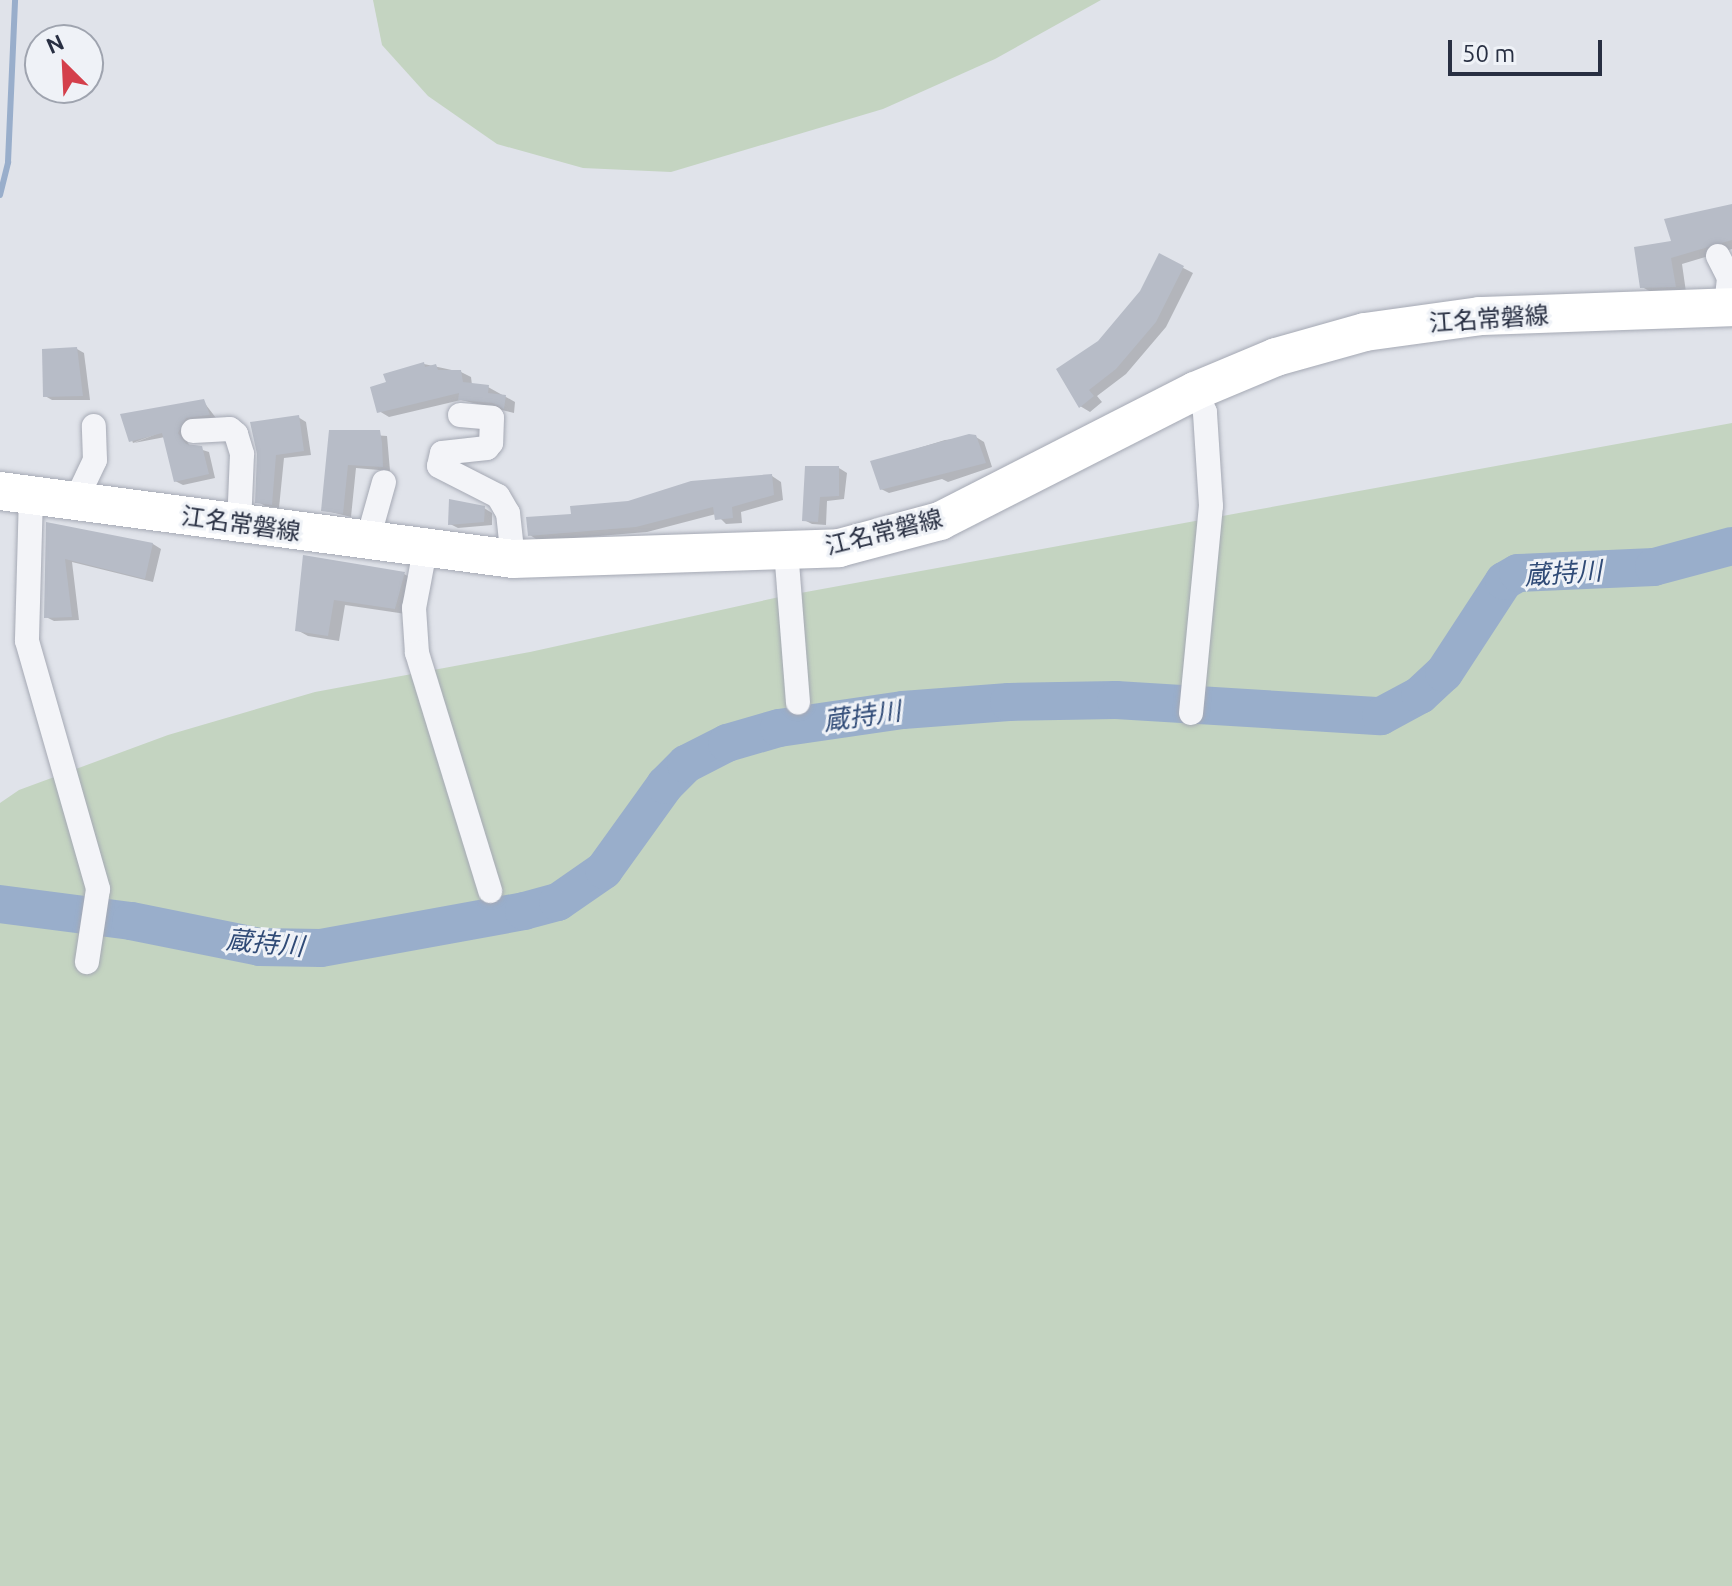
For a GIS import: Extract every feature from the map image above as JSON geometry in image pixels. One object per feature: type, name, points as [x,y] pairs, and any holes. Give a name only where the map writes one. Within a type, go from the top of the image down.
[{"type":"main road","name":"江名常磐線","points":[[16,493],[239,525],[368,539],[425,550],[513,559],[839,548],[940,521],[1195,391],[1276,357],[1365,332],[1480,316],[1729,306]]},
{"type":"street","points":[[1718,256],[1729,278],[1729,306]]},
{"type":"street","points":[[1191,713],[1211,506],[1207,428],[1195,391]]},
{"type":"street","points":[[460,415],[492,418],[491,443],[487,448],[442,453],[439,466],[504,503],[513,559]]},
{"type":"street","points":[[76,500],[95,460],[94,426]]},
{"type":"street","points":[[193,431],[230,429],[236,434],[242,454],[239,525]]},
{"type":"street","points":[[368,539],[384,482]]},
{"type":"street","points":[[16,493],[27,641],[98,889],[87,962]]},
{"type":"street","points":[[425,550],[414,608],[417,653],[490,891]]},
{"type":"street","points":[[786,550],[798,703]]},
{"type":"green space","points":[[373,0],[1101,0],[995,59],[883,109],[671,172],[583,168],[497,144],[428,96],[382,45]]},
{"type":"green space","points":[[1732,423],[1732,1586],[0,1586],[0,803],[19,790],[168,735],[315,692],[530,652],[784,596]]},
{"type":"building","points":[[1732,204],[1732,240],[1671,258],[1676,287],[1640,288],[1634,247],[1671,241],[1664,219]]},
{"type":"building","points":[[1159,253],[1184,266],[1156,322],[1116,369],[1089,390],[1094,396],[1079,408],[1056,369],[1098,341],[1140,291]]},
{"type":"building","points":[[77,347],[83,396],[43,397],[42,349]]},
{"type":"building","points":[[424,362],[425,367],[436,364],[438,370],[461,370],[463,382],[489,385],[488,393],[506,395],[504,409],[493,403],[458,400],[459,393],[377,413],[370,387],[386,382],[383,374]]},
{"type":"building","points":[[204,399],[210,415],[186,418],[178,433],[186,444],[202,446],[209,474],[174,482],[162,433],[129,442],[120,414]]},
{"type":"building","points":[[299,415],[304,451],[276,455],[272,505],[255,503],[257,454],[250,422]]},
{"type":"building","points":[[329,430],[380,430],[383,467],[348,465],[343,514],[321,511]]},
{"type":"building","points":[[969,434],[976,435],[986,463],[880,490],[870,461]]},
{"type":"building","points":[[805,466],[839,466],[839,496],[820,497],[818,522],[802,521]]},
{"type":"building","points":[[772,474],[774,495],[732,507],[733,518],[715,520],[713,507],[636,527],[528,536],[526,517],[571,514],[570,506],[628,501],[691,481]]},
{"type":"building","points":[[449,499],[485,506],[484,522],[448,525]]},
{"type":"building","points":[[46,522],[153,543],[145,579],[65,559],[72,617],[44,618]]},
{"type":"building","points":[[303,555],[405,572],[395,609],[334,600],[328,636],[295,631]]},
{"type":"waterway","points":[[0,195],[8,162],[15,0]]},
{"type":"waterway","name":"蔵持川","points":[[0,904],[131,921],[260,947],[321,948],[524,911],[558,902],[604,870],[665,785],[686,764],[727,743],[779,728],[903,710],[1009,702],[1116,700],[1381,716],[1420,695],[1444,673],[1504,581],[1518,573],[1654,567],[1732,546]]}]
